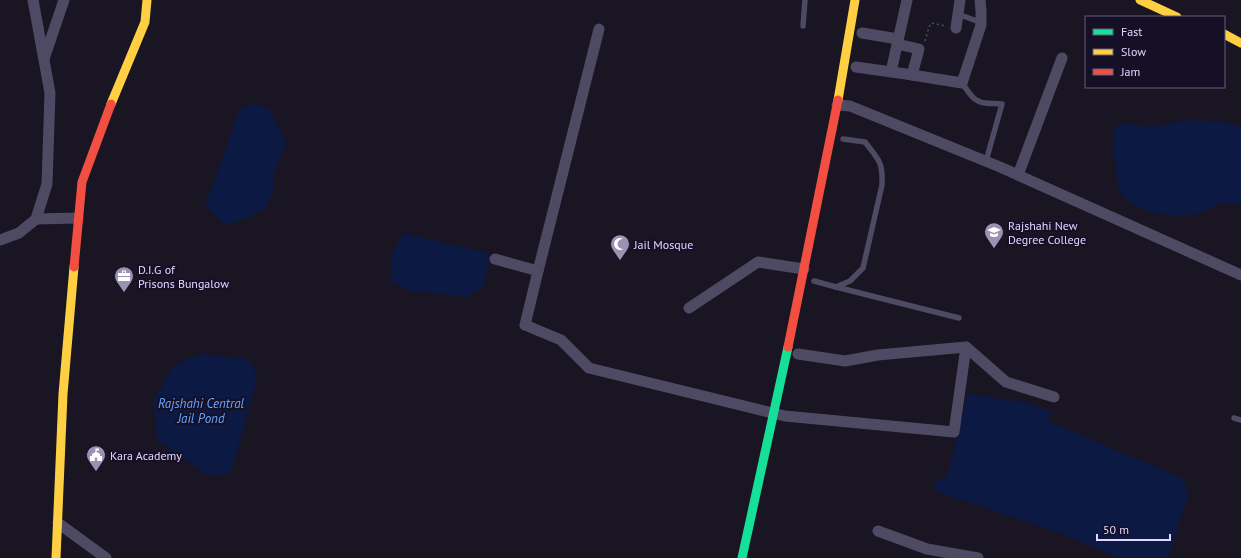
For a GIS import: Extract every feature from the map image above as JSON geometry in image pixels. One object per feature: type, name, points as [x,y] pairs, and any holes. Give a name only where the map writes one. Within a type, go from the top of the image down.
[{"type":"main road","points":[[56,558],[62,394],[82,182],[110,106],[144,22],[147,0]]},
{"type":"main road","points":[[742,558],[804,269],[837,105],[855,0]]},
{"type":"main road","points":[[1140,0],[1181,14]]},
{"type":"main road","points":[[1160,0],[1181,14]]},
{"type":"main road","points":[[1225,35],[1241,43]]},
{"type":"main road","points":[[1225,43],[1241,52]]},
{"type":"main road","points":[[797,358],[800,342]]},
{"type":"street","points":[[0,240],[19,233],[36,219],[47,184],[50,93],[33,0]]},
{"type":"street","points":[[44,60],[64,0]]},
{"type":"street","points":[[891,72],[907,0]]},
{"type":"street","points":[[956,28],[960,0]]},
{"type":"street","points":[[856,67],[962,83],[981,25],[980,0]]},
{"type":"street","points":[[599,29],[525,325],[562,340],[589,368],[785,415],[954,432],[966,347]]},
{"type":"street","points":[[862,33],[919,49],[912,75]]},
{"type":"street","points":[[1018,176],[1062,58]]},
{"type":"street","points":[[837,105],[850,106],[986,161],[1241,275]]},
{"type":"street","points":[[36,219],[78,218]]},
{"type":"street","points":[[495,259],[538,272]]},
{"type":"street","points":[[689,308],[758,262],[804,269]]},
{"type":"street","points":[[797,358],[845,361],[878,355],[966,347],[1006,382],[1054,397]]},
{"type":"street","points":[[58,523],[106,558]]},
{"type":"street","points":[[878,531],[927,549],[978,558]]},
{"type":"lane","points":[[803,26],[805,0]]},
{"type":"lane","points":[[958,14],[983,24]]},
{"type":"lane","points":[[962,83],[972,98],[979,102],[1002,104],[986,161]]},
{"type":"lane","points":[[836,287],[850,281],[863,268],[882,185],[883,174],[881,161],[865,142],[843,139]]},
{"type":"lane","points":[[814,281],[959,318]]},
{"type":"lane","points":[[1234,418],[1241,420]]},
{"type":"path","points":[[919,49],[924,44],[929,27],[932,23],[956,28]]},
{"type":"water","points":[[253,104],[269,108],[286,143],[275,170],[273,193],[265,208],[251,217],[225,225],[205,206],[240,109]]},
{"type":"water","points":[[1189,120],[1223,122],[1241,127],[1241,204],[1220,203],[1204,212],[1172,215],[1147,211],[1127,201],[1119,191],[1117,185],[1113,141],[1116,126],[1123,123],[1149,127]]},
{"type":"water","points":[[404,233],[491,254],[483,287],[466,297],[407,290],[391,281],[391,255]]},
{"type":"water","name":"Rajshahi Central Jail Pond","points":[[202,354],[247,359],[253,367],[257,379],[231,473],[209,476],[158,441],[153,402],[173,367],[184,360]]},
{"type":"water","points":[[968,393],[1030,403],[1052,412],[1048,421],[1184,479],[1188,495],[1168,558],[1119,558],[1057,532],[935,491],[934,481],[947,476]]},
{"type":"traffic: fast","points":[[742,558],[788,347]]},
{"type":"traffic: slow","points":[[111,104],[145,22],[147,0]]},
{"type":"traffic: slow","points":[[838,100],[855,0]]},
{"type":"traffic: slow","points":[[1140,0],[1175,16]]},
{"type":"traffic: slow","points":[[1225,35],[1241,43]]},
{"type":"traffic: slow","points":[[56,558],[63,394],[74,267]]},
{"type":"traffic: jam","points":[[788,347],[838,100]]},
{"type":"traffic: jam","points":[[74,267],[82,182],[111,104]]},
{"type":"place","name":"Rajshahi New Degree College","points":[[994,249]]},
{"type":"place","name":"Jail Mosque","points":[[620,261]]},
{"type":"place","name":"D.I.G of Prisons Bungalow","points":[[124,293]]},
{"type":"place","name":"Kara Academy","points":[[96,472]]}]
